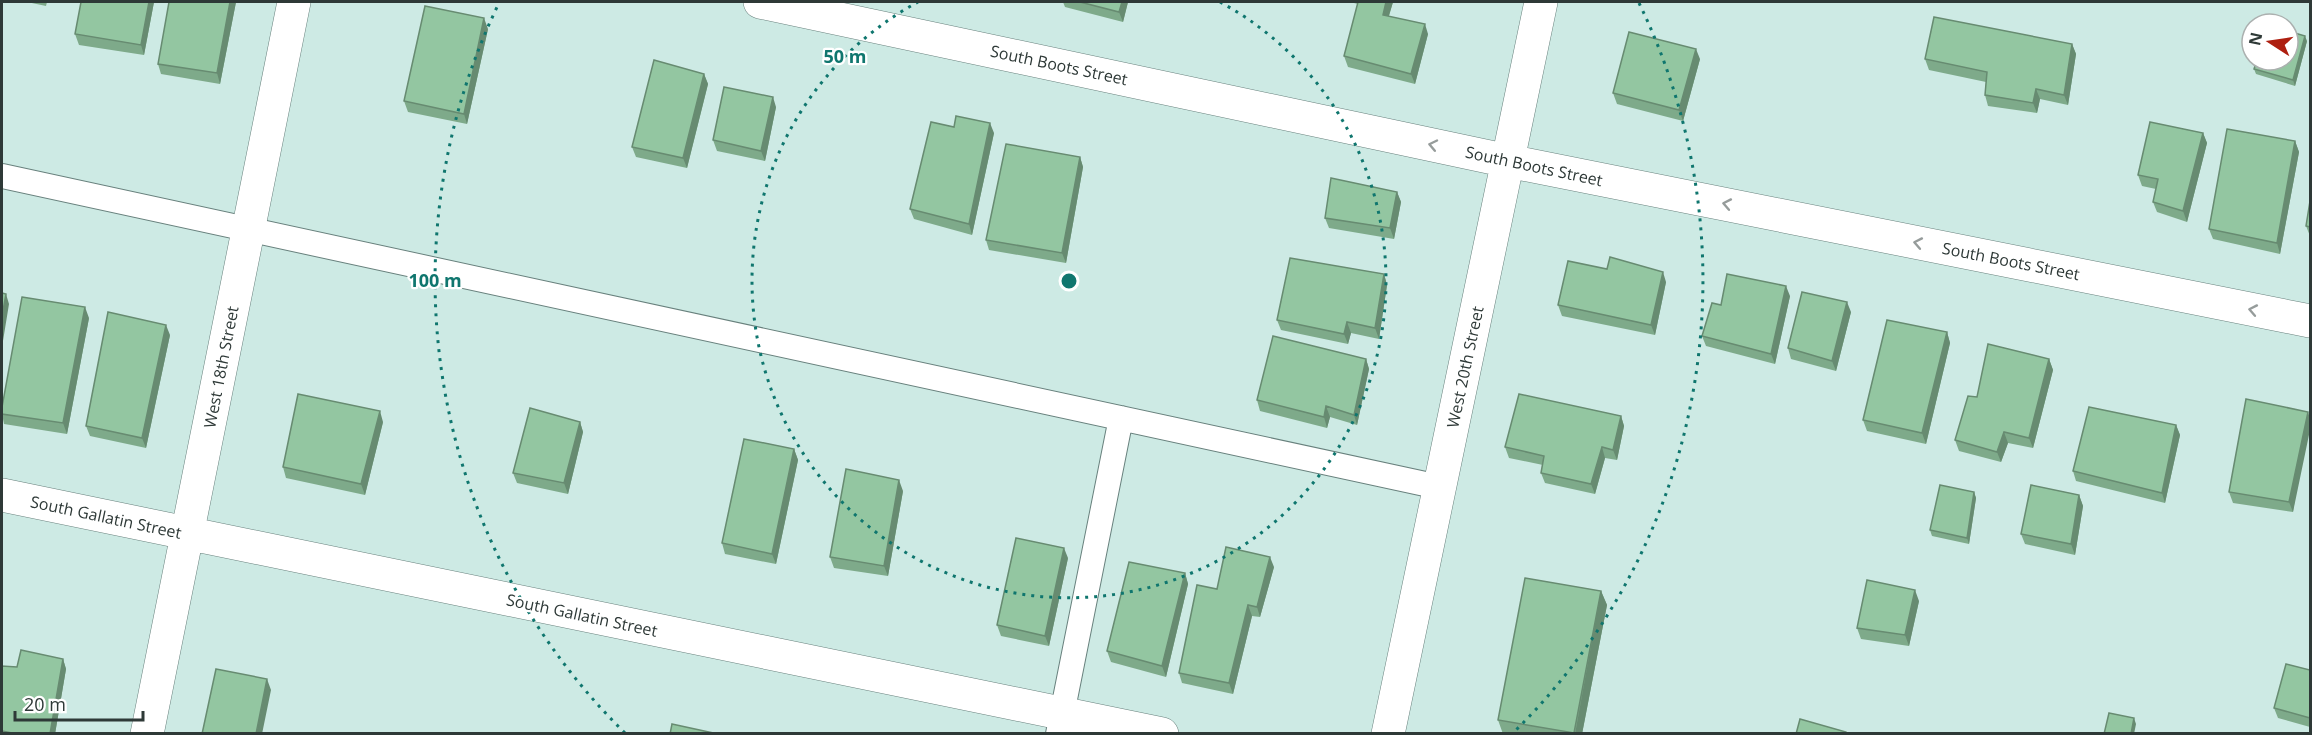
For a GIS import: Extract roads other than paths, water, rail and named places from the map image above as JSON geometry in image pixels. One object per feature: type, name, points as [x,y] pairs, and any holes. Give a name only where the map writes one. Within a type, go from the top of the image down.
[{"type":"street","name":"West 18th Street","points":[[147,734],[294,2]]},
{"type":"street","name":"South Boots Street","points":[[760,2],[1508,161],[2310,321]]},
{"type":"street","name":"West 20th Street","points":[[1388,734],[1541,2]]},
{"type":"street","name":"South Gallatin Street","points":[[2,495],[1060,723],[1162,734]]},
{"type":"lane","points":[[2,176],[1439,487]]},
{"type":"lane","points":[[1060,723],[1121,418]]}]
